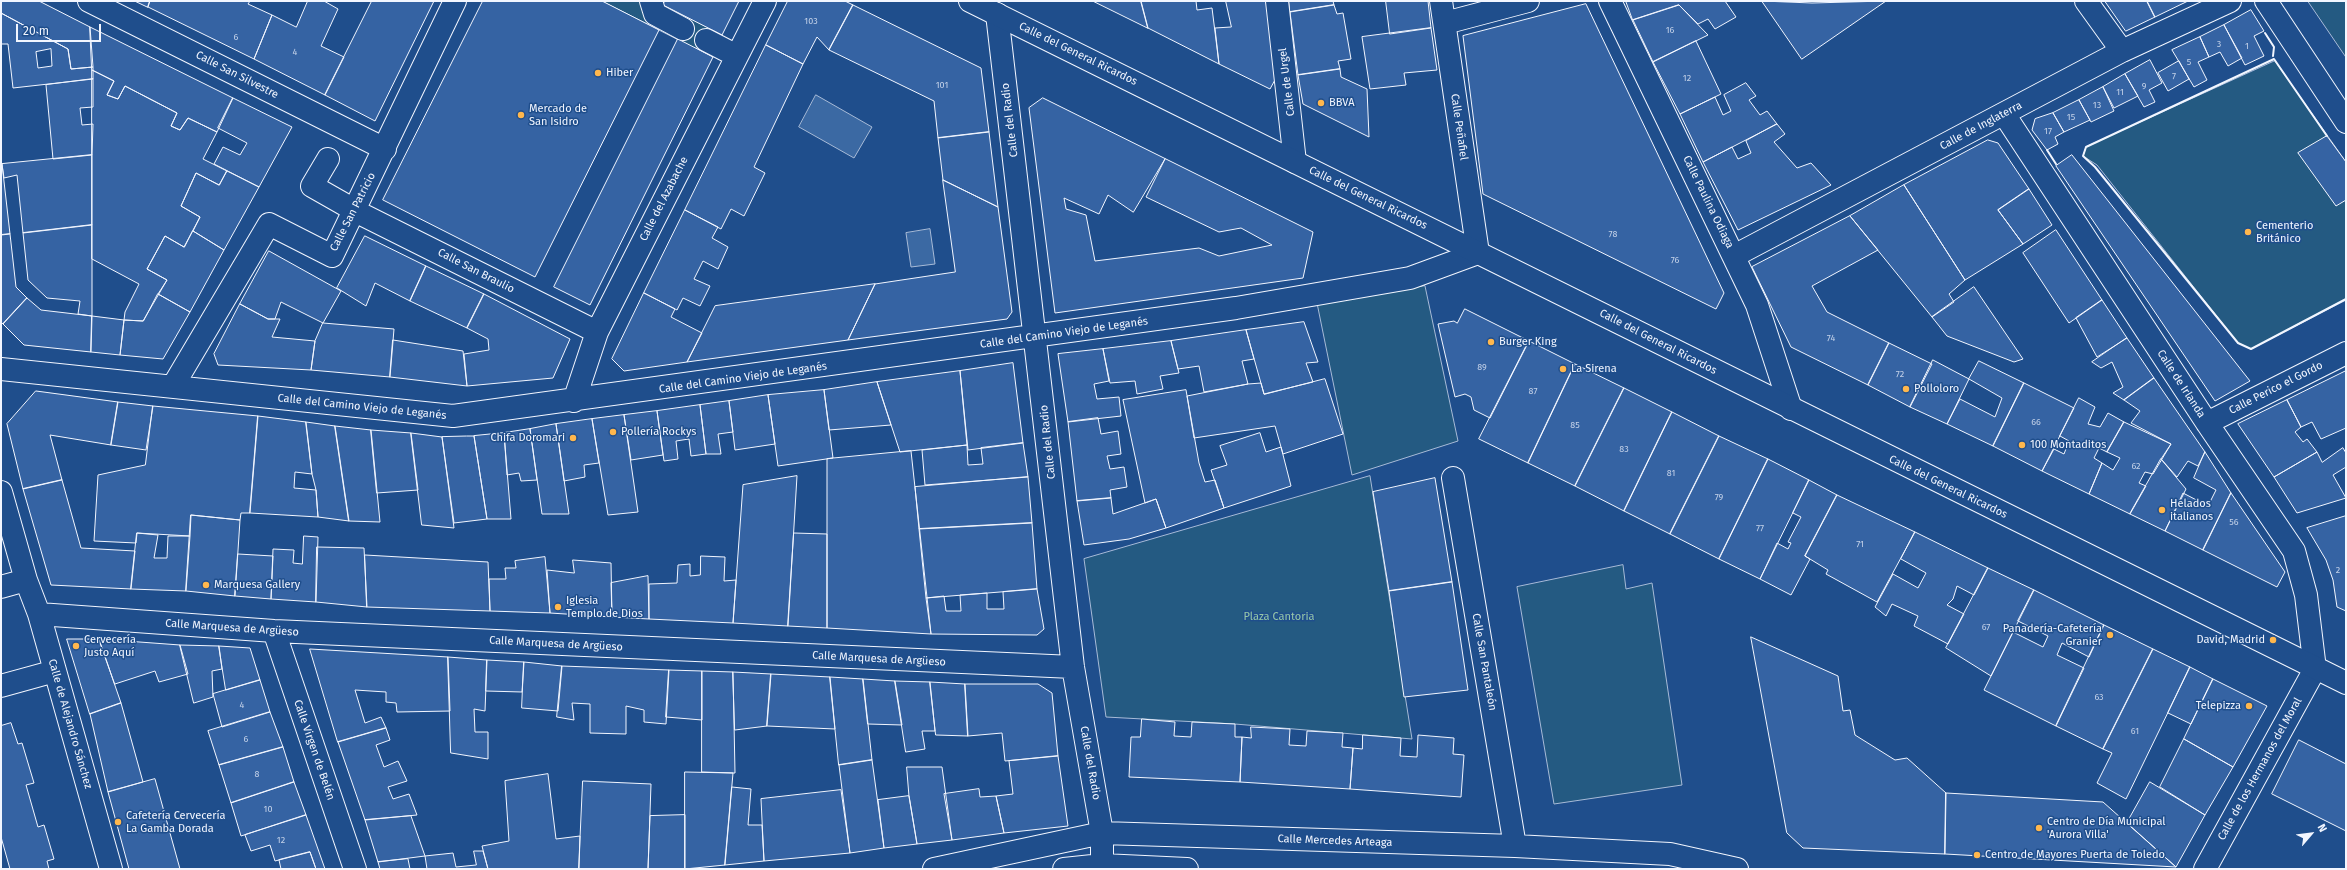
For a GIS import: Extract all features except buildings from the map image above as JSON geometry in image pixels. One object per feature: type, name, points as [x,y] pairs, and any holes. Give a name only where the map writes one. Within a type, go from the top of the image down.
[{"type":"street","name":"Calle San Silvestre","points":[[89,1],[385,149]]},
{"type":"street","name":"Calle San Patricio","points":[[173,386],[269,224],[332,256],[356,211],[455,1]]},
{"type":"street","points":[[652,1],[655,14],[683,29]]},
{"type":"street","name":"Calle del Azabache","points":[[574,401],[597,332],[765,1]]},
{"type":"street","name":"Calle del General Ricardos","points":[[970,1],[2315,669],[2346,683]]},
{"type":"street","name":"Calle de Urgel","points":[[1277,1],[1295,162]]},
{"type":"street","name":"Calle Peñafiel","points":[[1441,1],[1478,253]]},
{"type":"street","points":[[1445,23],[1528,1]]},
{"type":"street","name":"Calle Paulina Odiaga","points":[[1610,1],[1757,304],[1791,409]]},
{"type":"street","points":[[2086,1],[2122,51]]},
{"type":"street","name":"Calle de Inglaterra","points":[[1734,256],[2122,51],[2230,1]]},
{"type":"street","points":[[2266,1],[2346,122]]},
{"type":"street","name":"Calle del Radio","points":[[997,14],[1036,338],[1073,668],[1102,833],[1102,867]]},
{"type":"street","points":[[706,40],[737,56]]},
{"type":"street","name":"Calle de Irlanda","points":[[2004,114],[2207,423],[2294,551],[2306,596],[2315,669]]},
{"type":"street","name":"Calle San Braulio","points":[[328,159],[312,186],[356,211],[597,332]]},
{"type":"street","name":"Calle del Camino Viejo de Leganés","points":[[1,369],[453,416],[1036,338],[1236,308],[1410,278],[1478,253]]},
{"type":"street","name":"Calle Perico el Gordo","points":[[2207,423],[2346,353]]},
{"type":"street","name":"Calle San Pantaleón","points":[[1453,478],[1515,846]]},
{"type":"street","name":"Calle de Alejandro Sánchez","points":[[1,492],[26,580],[39,614],[111,869]]},
{"type":"street","points":[[1,587],[26,580]]},
{"type":"street","name":"Calle Marquesa de Argüeso","points":[[39,614],[274,631],[1073,668]]},
{"type":"street","name":"Calle Virgen de Belén","points":[[274,631],[355,869]]},
{"type":"street","name":"Calle de los Hermanos del Moral","points":[[2205,869],[2315,669]]},
{"type":"street","points":[[1,686],[55,671]]},
{"type":"street","name":"Calle Mercedes Arteaga","points":[[934,869],[1102,833],[1515,846],[1670,854],[1737,869]]},
{"type":"street","points":[[1064,869],[1102,867],[1187,869]]},
{"type":"green space","points":[[602,1],[665,1],[663,4],[722,35],[713,57]]},
{"type":"green space","points":[[2308,1],[2346,1],[2346,57]]},
{"type":"green space","name":"Cementerio Británico","points":[[2275,61],[2346,162],[2346,300],[2251,349],[2238,343],[2097,165],[2083,156],[2086,147]]},
{"type":"green space","points":[[1425,286],[1458,441],[1352,475],[1317,303]]},
{"type":"green space","name":"Plaza Cantoria","points":[[1370,476],[1412,739],[1235,724],[1106,717],[1084,559]]},
{"type":"green space","points":[[1623,565],[1626,589],[1652,583],[1682,785],[1554,804],[1517,587]]},
{"type":"shaded area","points":[[816,95],[872,127],[854,158],[799,127]]},
{"type":"shaded area","points":[[930,229],[935,264],[911,267],[906,233]]},
{"type":"wall","points":[[2265,33],[2274,47],[2273,56]]},
{"type":"wall","points":[[2327,136],[2274,59],[2086,147],[2083,156],[2095,167],[2238,343],[2251,349],[2346,299]]},
{"type":"wall","points":[[2047,150],[2056,164]]},
{"type":"place","name":"Hiber","points":[[598,73]]},
{"type":"place","name":"BBVA","points":[[1321,103]]},
{"type":"place","name":"Mercado de San Isidro","points":[[521,115]]},
{"type":"place","name":"Cementerio Británico","points":[[2248,232]]},
{"type":"place","name":"Burger King","points":[[1491,342]]},
{"type":"place","name":"La Sirena","points":[[1563,369]]},
{"type":"place","name":"Polloloro","points":[[1906,389]]},
{"type":"place","name":"Pollería Rockys","points":[[613,432]]},
{"type":"place","name":"Chifa Doromari","points":[[573,438]]},
{"type":"place","name":"100 Montaditos","points":[[2022,445]]},
{"type":"place","name":"Helados italianos","points":[[2162,510]]},
{"type":"place","name":"Marquesa Gallery","points":[[206,585]]},
{"type":"place","name":"Iglesia Templo de Dios","points":[[558,607]]},
{"type":"place","name":"Panadería-Cafetería Granier","points":[[2110,635]]},
{"type":"place","name":"David, Madrid","points":[[2273,640]]},
{"type":"place","name":"Cervecería Justo Aquí","points":[[76,646]]},
{"type":"place","name":"Telepizza","points":[[2249,706]]},
{"type":"place","name":"Cafetería Cervecería La Gamba Dorada","points":[[118,822]]},
{"type":"place","name":"Centro de Día Municipal 'Aurora Villa'","points":[[2039,828]]},
{"type":"place","name":"Centro de Mayores Puerta de Toledo","points":[[1977,855]]}]
